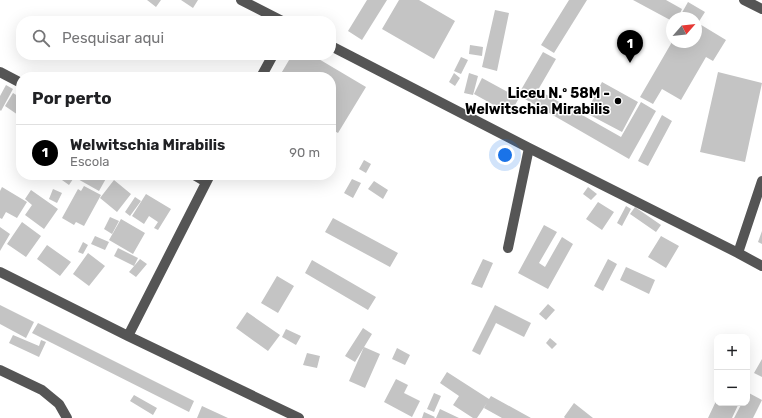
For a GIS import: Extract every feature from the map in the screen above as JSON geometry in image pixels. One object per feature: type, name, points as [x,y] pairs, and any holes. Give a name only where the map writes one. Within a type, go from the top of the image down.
[{"type":"street","points":[[241,0],[272,16]]},
{"type":"street","points":[[744,0],[762,9]]},
{"type":"street","points":[[336,49],[762,266]]},
{"type":"street","points":[[264,72],[270,60]]},
{"type":"street","points":[[0,72],[16,80]]},
{"type":"street","points":[[508,248],[529,148]]},
{"type":"street","points":[[128,336],[207,180]]},
{"type":"street","points":[[738,253],[762,181]]},
{"type":"street","points":[[0,272],[128,336],[299,418]]},
{"type":"street","points":[[0,370],[42,390],[59,404],[67,418]]},
{"type":"building","points":[[147,0],[161,0],[156,7]]},
{"type":"building","points":[[181,0],[198,0],[193,8]]},
{"type":"building","points":[[367,0],[387,0],[362,40],[348,31]]},
{"type":"building","points":[[399,0],[419,0],[455,21],[434,59],[382,29]]},
{"type":"building","points":[[569,0],[587,0],[554,53],[541,45]]},
{"type":"building","points":[[633,0],[666,0],[682,9],[681,12],[666,12],[666,18]]},
{"type":"building","points":[[688,2],[705,12],[702,17],[702,12],[682,12]]},
{"type":"building","points":[[495,10],[509,13],[497,71],[482,67]]},
{"type":"building","points":[[702,25],[726,40],[713,61],[706,57],[681,100],[662,89],[653,104],[640,97],[669,48],[702,48]]},
{"type":"building","points":[[470,45],[483,47],[482,56],[469,54]]},
{"type":"building","points":[[543,52],[556,59],[538,90],[621,137],[641,102],[656,111],[629,159],[518,95]]},
{"type":"building","points":[[461,57],[468,60],[461,74],[454,71]]},
{"type":"building","points":[[289,60],[320,60],[366,87],[338,133],[336,132],[336,72],[282,72]]},
{"type":"building","points":[[718,72],[762,83],[745,162],[700,152]]},
{"type":"building","points":[[454,73],[460,78],[455,86],[449,82]]},
{"type":"building","points":[[469,73],[478,76],[473,95],[464,93]]},
{"type":"building","points":[[482,78],[519,98],[510,114],[474,94]]},
{"type":"building","points":[[602,82],[638,102],[622,132],[586,113]]},
{"type":"building","points":[[6,85],[13,89],[1,111],[0,96]]},
{"type":"building","points":[[13,93],[16,95],[16,114],[5,106]]},
{"type":"building","points":[[662,115],[672,121],[648,166],[638,161]]},
{"type":"building","points":[[364,160],[371,164],[366,173],[359,169]]},
{"type":"building","points":[[352,179],[361,183],[353,198],[344,193]]},
{"type":"building","points":[[62,180],[72,180],[69,185]]},
{"type":"building","points":[[80,180],[105,180],[99,191]]},
{"type":"building","points":[[114,180],[131,194],[117,212],[100,198]]},
{"type":"building","points":[[374,181],[388,190],[383,199],[368,189]]},
{"type":"building","points":[[84,186],[101,195],[84,226],[76,222],[74,225],[62,218],[78,189],[81,191]]},
{"type":"building","points":[[2,187],[27,202],[17,218],[6,212],[2,219],[0,218],[0,191]]},
{"type":"building","points":[[588,187],[597,194],[591,200],[583,194]]},
{"type":"building","points":[[53,189],[62,193],[57,203],[49,199]]},
{"type":"building","points":[[31,190],[58,209],[44,229],[25,215],[32,205],[25,199]]},
{"type":"building","points":[[146,194],[171,209],[158,230],[154,228],[158,222],[149,216],[144,224],[132,216]]},
{"type":"building","points":[[135,197],[141,201],[130,216],[125,212]]},
{"type":"building","points":[[598,202],[614,212],[602,230],[586,219]]},
{"type":"building","points":[[626,206],[631,209],[622,226],[617,223]]},
{"type":"building","points":[[635,207],[661,225],[656,232],[630,214]]},
{"type":"building","points":[[110,217],[119,221],[112,234],[104,229]]},
{"type":"building","points":[[333,218],[398,253],[390,267],[325,232]]},
{"type":"building","points":[[121,219],[145,233],[133,254],[109,240]]},
{"type":"building","points":[[22,222],[41,236],[26,257],[7,244]]},
{"type":"building","points":[[544,225],[557,232],[539,263],[545,267],[562,237],[573,244],[548,289],[518,273]]},
{"type":"building","points":[[0,227],[10,234],[0,251]]},
{"type":"building","points":[[762,231],[762,244],[758,242]]},
{"type":"building","points":[[95,236],[109,242],[105,250],[91,244]]},
{"type":"building","points":[[661,236],[679,246],[666,268],[648,257]]},
{"type":"building","points":[[83,242],[88,245],[83,254],[78,252]]},
{"type":"building","points":[[47,245],[71,262],[60,276],[37,259]]},
{"type":"building","points":[[118,248],[138,258],[134,266],[114,256]]},
{"type":"building","points":[[88,253],[105,266],[89,286],[73,274]]},
{"type":"building","points":[[140,259],[147,264],[136,277],[129,272]]},
{"type":"building","points":[[483,259],[493,263],[482,288],[471,284]]},
{"type":"building","points":[[608,259],[617,264],[603,291],[594,286]]},
{"type":"building","points":[[312,260],[376,297],[368,310],[305,273]]},
{"type":"building","points":[[626,267],[655,280],[649,294],[620,280]]},
{"type":"building","points":[[277,276],[294,286],[278,313],[261,303]]},
{"type":"building","points":[[548,304],[555,310],[546,320],[539,314]]},
{"type":"building","points":[[0,305],[34,322],[26,338],[0,324]]},
{"type":"building","points":[[495,305],[531,323],[524,337],[496,323],[480,355],[472,351]]},
{"type":"building","points":[[247,312],[280,335],[268,351],[236,328]]},
{"type":"building","points":[[38,323],[194,401],[189,412],[32,333]]},
{"type":"building","points":[[363,328],[372,334],[355,362],[345,356]]},
{"type":"building","points":[[286,329],[301,336],[296,345],[282,337]]},
{"type":"building","points":[[13,335],[39,346],[41,340],[46,342],[39,357],[9,343]]},
{"type":"building","points":[[550,338],[557,344],[552,349],[546,343]]},
{"type":"building","points":[[364,347],[380,354],[365,388],[349,381]]},
{"type":"building","points":[[397,348],[410,355],[405,365],[392,359]]},
{"type":"building","points":[[307,353],[320,356],[317,368],[303,365]]},
{"type":"building","points":[[762,359],[762,377],[754,373]]},
{"type":"building","points":[[447,372],[489,399],[491,396],[531,418],[502,418],[484,408],[487,403],[477,418],[473,418],[453,405],[459,396],[440,383]]},
{"type":"building","points":[[396,379],[408,385],[404,393],[420,401],[412,417],[384,402]]},
{"type":"building","points":[[434,393],[441,396],[434,412],[427,409]]},
{"type":"building","points":[[750,394],[762,400],[753,418],[734,418],[740,406],[750,406]]},
{"type":"building","points":[[134,395],[157,408],[153,415],[130,401]]},
{"type":"building","points":[[574,403],[593,418],[565,418],[564,417]]},
{"type":"building","points":[[714,405],[738,406],[732,418],[708,418]]},
{"type":"building","points":[[202,406],[228,418],[197,418]]},
{"type":"building","points":[[440,409],[459,418],[436,418]]},
{"type":"building","points":[[424,412],[435,417],[422,418]]},
{"type":"place","name":"Welwitschia Mirabilis","points":[[630,63]]},
{"type":"place","name":"Liceu N.º 58M - Welwitschia Mirabilis","points":[[618,101]]}]
